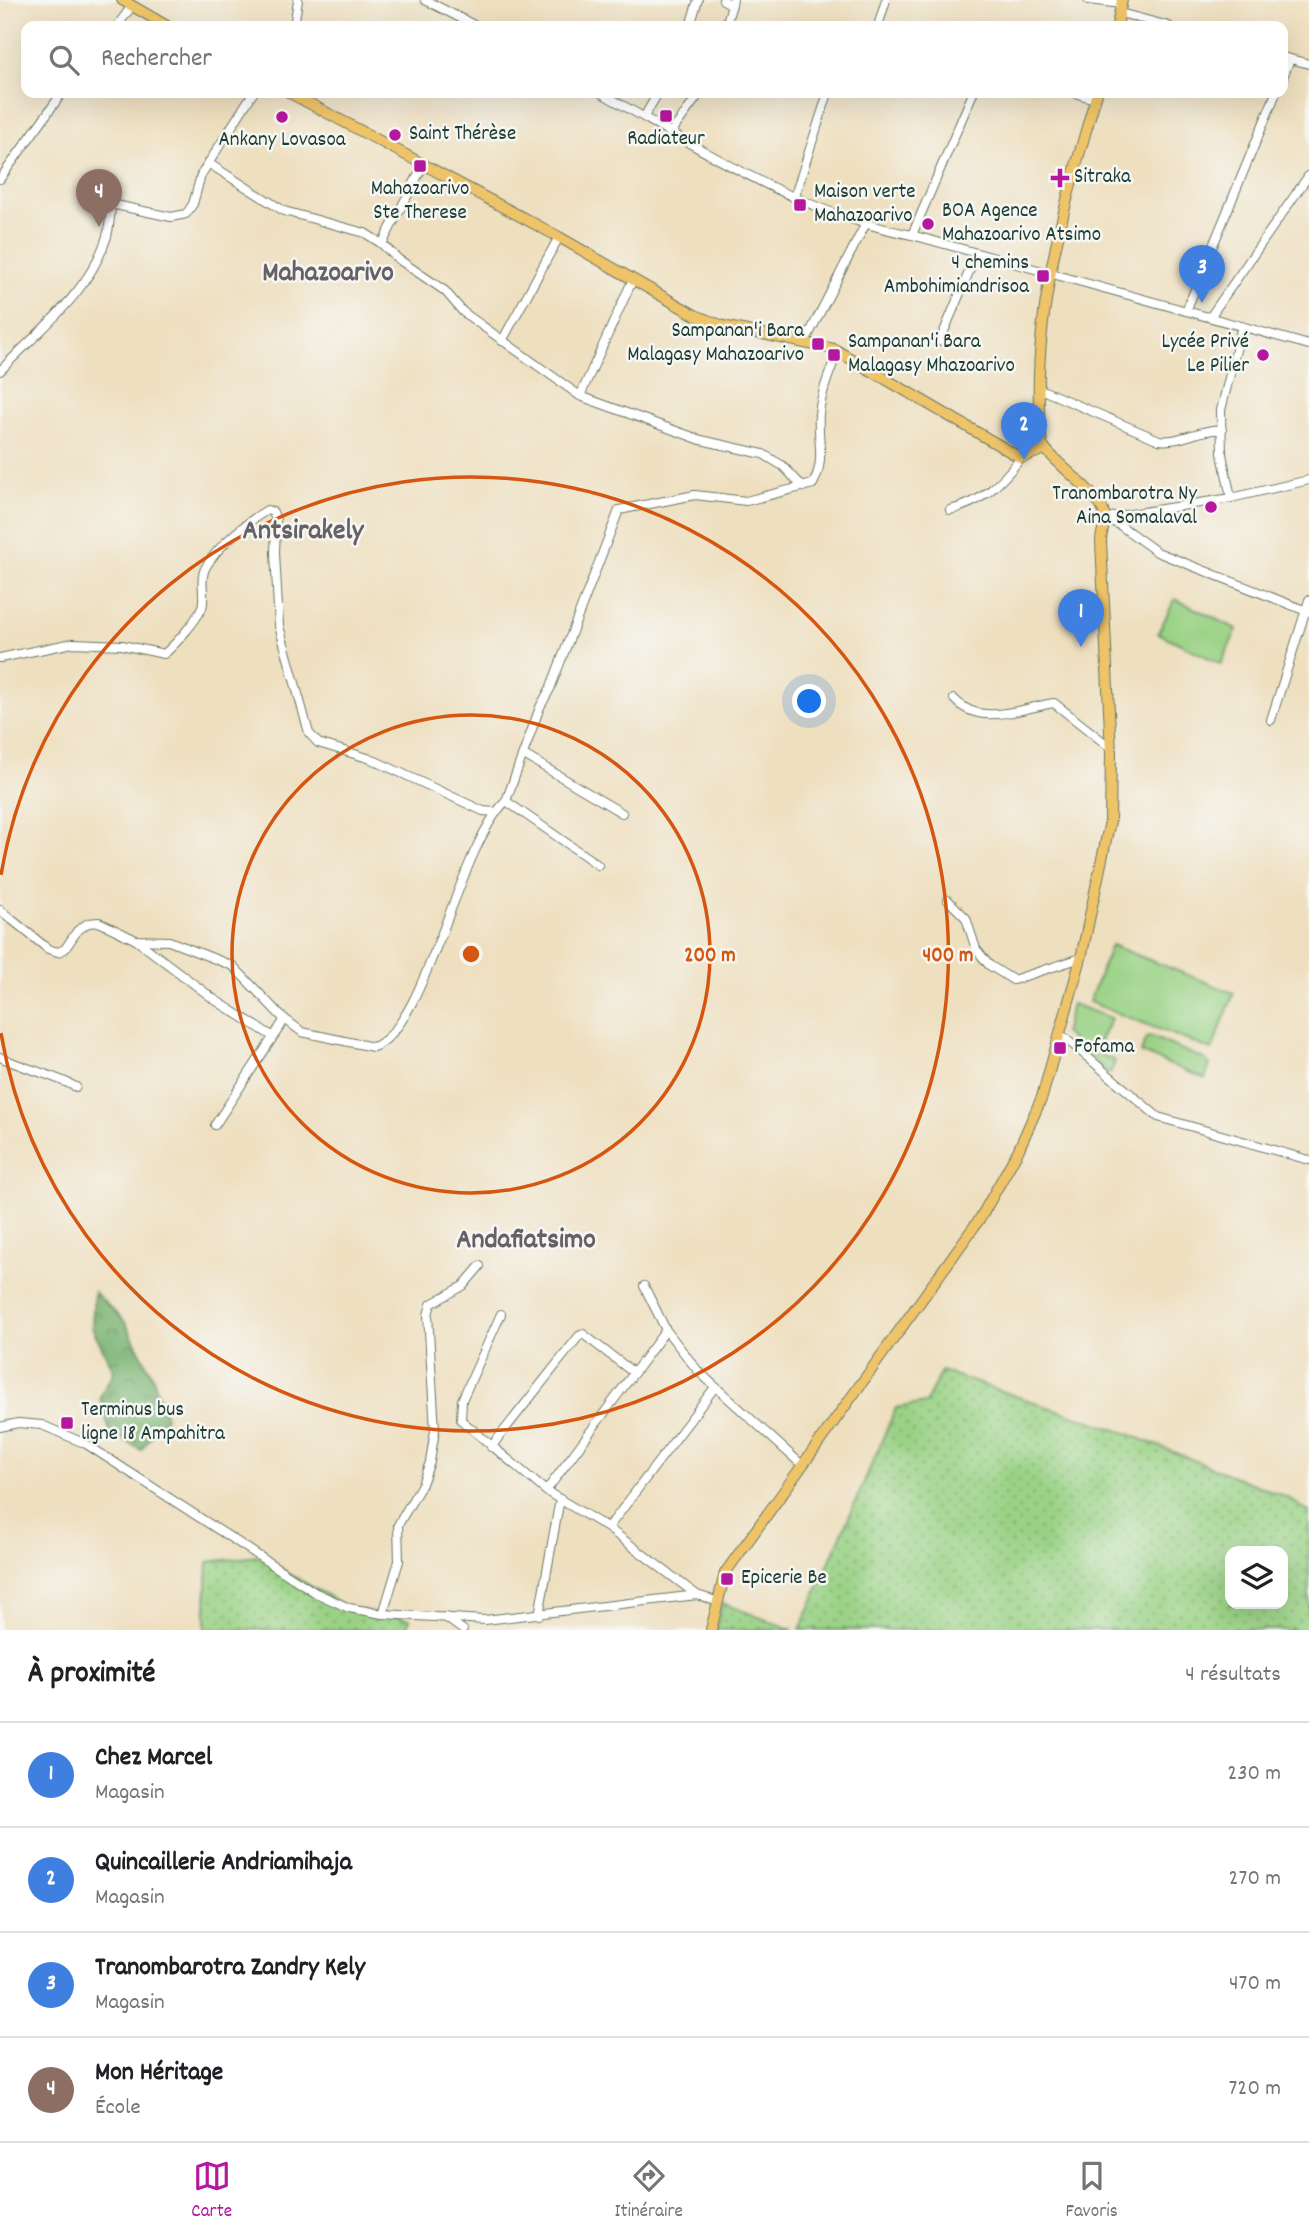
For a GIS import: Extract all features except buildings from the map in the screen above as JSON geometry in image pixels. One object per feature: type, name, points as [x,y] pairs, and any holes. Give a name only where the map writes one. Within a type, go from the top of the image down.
[{"type":"main road","points":[[127,3],[158,21]]},
{"type":"main road","points":[[299,98],[714,323],[838,351],[1021,457],[1045,449]]},
{"type":"main road","points":[[711,1630],[725,1573],[981,1217],[1031,1125],[1081,958],[1110,821],[1111,748],[1101,541],[1105,518],[1099,502],[1045,449],[1040,428],[1040,360],[1052,275],[1071,187],[1095,98]]},
{"type":"street","points":[[294,21],[298,0]]},
{"type":"street","points":[[425,0],[466,21]]},
{"type":"street","points":[[692,21],[698,0]]},
{"type":"street","points":[[723,0],[732,3],[727,21]]},
{"type":"street","points":[[880,21],[886,0]]},
{"type":"street","points":[[1088,0],[1121,6],[1158,21]]},
{"type":"street","points":[[119,21],[127,3]]},
{"type":"street","points":[[1288,59],[1309,64]]},
{"type":"street","points":[[0,179],[58,98]]},
{"type":"street","points":[[0,371],[29,340],[59,316],[102,252],[108,233],[111,204],[171,217],[186,214],[193,204],[208,163],[250,98]]},
{"type":"street","points":[[610,98],[670,134],[794,198],[865,225],[912,235],[976,255],[1309,345]]},
{"type":"street","points":[[644,117],[655,98]]},
{"type":"street","points":[[670,134],[696,98]]},
{"type":"street","points":[[794,198],[826,98]]},
{"type":"street","points":[[912,235],[970,98]]},
{"type":"street","points":[[1186,311],[1274,98]]},
{"type":"street","points":[[208,163],[284,211],[365,233],[445,291],[463,312],[580,396],[701,440],[763,454],[783,466],[803,487]]},
{"type":"street","points":[[382,244],[424,164]]},
{"type":"street","points":[[1210,317],[1309,176]]},
{"type":"street","points":[[804,344],[865,225]]},
{"type":"street","points":[[502,341],[559,237]]},
{"type":"street","points":[[940,341],[976,255]]},
{"type":"street","points":[[580,396],[633,279]]},
{"type":"street","points":[[1231,498],[1222,454],[1220,410],[1242,326]]},
{"type":"street","points":[[135,940],[169,942],[233,965],[285,1019],[302,1032],[373,1048],[392,1037],[409,1012],[467,864],[495,812],[506,801],[540,707],[550,689],[619,510],[695,495],[746,501],[813,484],[821,469],[819,414],[826,383],[838,351]]},
{"type":"street","points":[[1040,389],[1159,440],[1169,441],[1212,429],[1222,430]]},
{"type":"street","points":[[950,510],[972,505],[1021,457]]},
{"type":"street","points":[[1105,518],[1231,498],[1309,481]]},
{"type":"street","points":[[0,658],[73,643],[122,645],[164,654],[175,645],[202,607],[205,566],[231,539],[267,510],[273,512],[276,520],[279,626],[309,733],[318,743],[371,759],[483,811],[495,812]]},
{"type":"street","points":[[1105,518],[1157,552],[1307,611]]},
{"type":"street","points":[[1271,720],[1309,600]]},
{"type":"street","points":[[954,699],[962,708],[976,715],[995,715],[1054,704],[1111,748]]},
{"type":"street","points":[[524,755],[622,813]]},
{"type":"street","points":[[506,801],[598,865]]},
{"type":"street","points":[[948,900],[966,918],[976,949],[1002,976],[1013,980],[1081,958]]},
{"type":"street","points":[[0,910],[48,949],[58,952],[65,949],[76,932],[88,923],[99,922],[135,940],[215,1000],[272,1035]]},
{"type":"street","points":[[215,1125],[285,1019]]},
{"type":"street","points":[[1059,1033],[1158,1117],[1309,1160]]},
{"type":"street","points":[[0,1057],[21,1067],[49,1073],[76,1087]]},
{"type":"street","points":[[383,1614],[399,1561],[398,1525],[422,1484],[432,1451],[435,1400],[428,1315],[431,1304],[463,1286],[480,1266]]},
{"type":"street","points":[[644,1286],[666,1330],[698,1371],[802,1465]]},
{"type":"street","points":[[501,1314],[458,1413],[465,1425],[546,1491],[608,1528],[697,1595],[716,1601]]},
{"type":"street","points":[[546,1491],[666,1330]]},
{"type":"street","points":[[491,1447],[579,1336],[583,1334],[595,1341],[634,1373]]},
{"type":"street","points":[[608,1528],[715,1387]]},
{"type":"street","points":[[0,1427],[18,1423],[42,1425],[86,1444],[316,1593],[349,1608],[383,1614],[485,1620],[697,1595]]},
{"type":"street","points":[[539,1615],[560,1499]]},
{"type":"street","points":[[446,1617],[463,1630]]},
{"type":"green space","points":[[1175,599],[1237,629],[1221,664],[1158,633]]},
{"type":"green space","points":[[1111,945],[1234,993],[1212,1050],[1089,1002]]},
{"type":"green space","points":[[1072,1004],[1111,1018],[1097,1047],[1099,1054],[1115,1061],[1110,1074],[1064,1033]]},
{"type":"green space","points":[[1152,1037],[1206,1060],[1210,1065],[1205,1079],[1141,1053],[1146,1038]]},
{"type":"green space","points":[[94,1292],[125,1322],[152,1375],[166,1417],[141,1450],[110,1432],[100,1397],[114,1371],[92,1327]]},
{"type":"green space","points":[[941,1371],[1126,1433],[1288,1498],[1309,1512],[1309,1630],[800,1630],[896,1408],[926,1403]]},
{"type":"green space","points":[[258,1556],[349,1608],[410,1619],[405,1630],[205,1630],[208,1562]]},
{"type":"green space","points":[[722,1603],[793,1630],[716,1630]]},
{"type":"place","name":"Radiateur","points":[[666,116]]},
{"type":"place","name":"Ankany Lovasoa","points":[[282,117]]},
{"type":"place","name":"Saint Thérèse","points":[[395,135]]},
{"type":"place","name":"Mahazoarivo Ste Therese","points":[[420,166]]},
{"type":"place","name":"Sitraka","points":[[1060,178]]},
{"type":"place","name":"Maison verte Mahazoarivo","points":[[800,205]]},
{"type":"place","name":"BOA Agence Mahazoarivo Atsimo","points":[[928,224]]},
{"type":"place","name":"Mon Héritage","points":[[99,227]]},
{"type":"place","name":"4 chemins Ambohimiandrisoa","points":[[1043,276]]},
{"type":"place","name":"Tranombarotra Zandry Kely","points":[[1202,303]]},
{"type":"place","name":"Sampanan'i Bara Malagasy Mahazoarivo","points":[[818,344]]},
{"type":"place","name":"Sampanan'i Bara Malagasy Mhazoarivo","points":[[834,355]]},
{"type":"place","name":"Lycée Privé Le Pilier","points":[[1263,355]]},
{"type":"place","name":"Quincaillerie Andriamihaja","points":[[1024,460]]},
{"type":"place","name":"Tranombarotra Ny Aina Somalaval","points":[[1211,507]]},
{"type":"place","name":"Chez Marcel","points":[[1081,647]]},
{"type":"place","name":"Fofama","points":[[1060,1048]]},
{"type":"place","name":"Terminus bus ligne 18 Ampahitra","points":[[67,1423]]},
{"type":"place","name":"Epicerie Be","points":[[727,1579]]},
{"type":"district","name":"Mahazoarivo","points":[[328,275]]},
{"type":"district","name":"Antsirakely","points":[[303,533]]},
{"type":"district","name":"Andafiatsimo","points":[[526,1242]]}]
